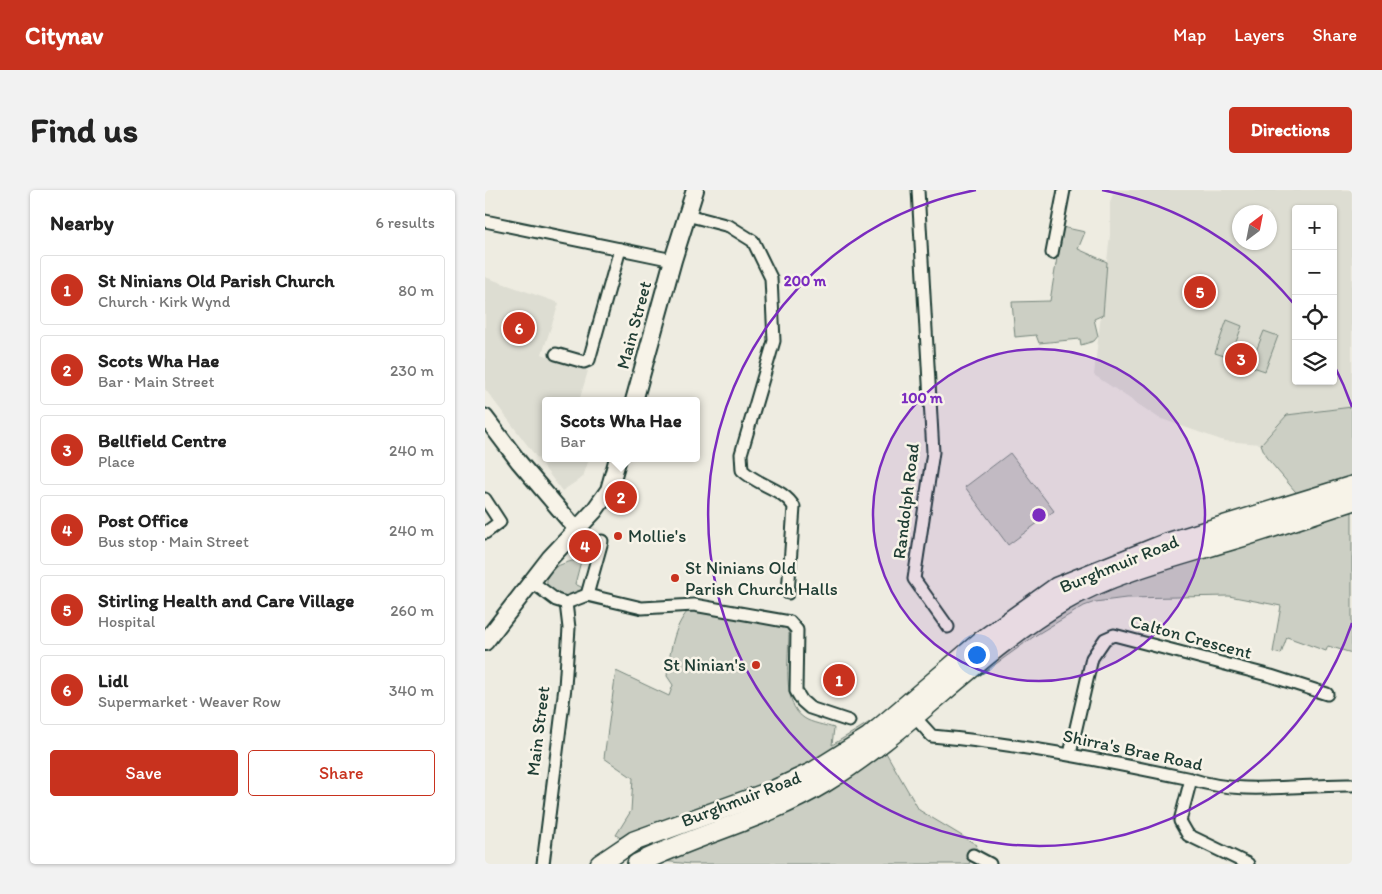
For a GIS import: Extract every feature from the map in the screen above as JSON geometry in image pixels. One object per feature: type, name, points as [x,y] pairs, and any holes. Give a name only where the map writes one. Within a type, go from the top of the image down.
[{"type":"main road","name":"Main Street","points":[[635,397],[673,260],[695,190]]},
{"type":"main road","points":[[486,637],[550,558],[577,530],[609,490],[617,462]]},
{"type":"main road","name":"Burghmuir Road","points":[[601,864],[635,841],[772,790],[813,772],[910,713],[980,642],[1057,587],[1167,543],[1352,486]]},
{"type":"main road","name":"Burghmuir Road","points":[[637,864],[663,851],[758,815],[823,784],[910,713],[1064,601],[1161,561],[1352,501]]},
{"type":"street","name":"Randolph Road","points":[[918,190],[933,452],[914,579],[948,627]]},
{"type":"street","points":[[1052,253],[1064,190]]},
{"type":"street","points":[[687,214],[729,226],[753,241],[771,278],[774,341],[741,454],[742,470],[752,480],[789,498],[794,507],[788,592]]},
{"type":"street","points":[[485,221],[673,260]]},
{"type":"street","points":[[557,354],[584,362],[589,360],[620,250]]},
{"type":"street","points":[[485,417],[519,462],[577,530]]},
{"type":"street","points":[[485,499],[500,522],[485,533]]},
{"type":"street","points":[[587,595],[602,541]]},
{"type":"street","points":[[532,582],[556,600],[566,603],[587,595],[642,608],[694,605],[790,622],[797,630],[796,691],[802,701],[810,708],[849,721]]},
{"type":"street","name":"Main Street","points":[[543,864],[565,687],[569,628],[566,603]]},
{"type":"street","name":"Calton Crescent","points":[[1070,754],[1092,658],[1105,639],[1113,635],[1271,676],[1327,694]]},
{"type":"street","name":"Shirra's Brae Road","points":[[910,713],[932,736],[998,742],[1070,754],[1191,779],[1208,785],[1252,787],[1352,784]]},
{"type":"street","points":[[1191,779],[1180,821],[1188,835],[1248,864]]},
{"type":"street","points":[[973,855],[990,864]]},
{"type":"shaded area","points":[[1114,190],[1352,190],[1352,407],[1287,415],[1261,444],[1224,441],[1159,418],[1094,375],[1110,235],[1110,203]]},
{"type":"shaded area","points":[[1062,227],[1085,232],[1078,249],[1107,262],[1103,315],[1094,319],[1098,336],[1094,341],[1081,345],[1080,339],[1039,343],[1036,335],[1015,337],[1012,302],[1050,301]]},
{"type":"shaded area","points":[[485,277],[559,303],[542,354],[588,371],[580,397],[542,397],[542,462],[588,462],[583,477],[562,491],[485,389]]},
{"type":"shaded area","points":[[1227,320],[1242,326],[1230,358],[1215,353]]},
{"type":"shaded area","points":[[1264,331],[1278,336],[1265,371],[1250,366]]},
{"type":"shaded area","points":[[1352,407],[1352,653],[1328,646],[1326,651],[1287,637],[1281,654],[1273,652],[1281,606],[1229,596],[1126,598],[1095,602],[1084,606],[1036,635],[979,676],[1026,633],[1090,594],[1318,518],[1266,457],[1261,444],[1287,415]]},
{"type":"shaded area","points":[[1010,453],[1054,511],[1008,545],[965,487]]},
{"type":"shaded area","points":[[572,561],[581,561],[575,584],[583,588],[579,592],[562,599],[547,586],[548,575],[557,566]]},
{"type":"shaded area","points":[[697,610],[786,628],[789,631],[789,690],[797,711],[807,720],[834,728],[832,745],[873,720],[885,751],[919,810],[977,845],[969,864],[690,864],[653,860],[616,835],[631,811],[633,778],[604,758],[616,671],[669,696],[673,685],[667,676],[676,633],[683,617],[688,611]]},
{"type":"place","name":"Stirling Health and Care Village","points":[[1200,292]]},
{"type":"place","name":"Lidl","points":[[519,328]]},
{"type":"place","name":"Bellfield Centre","points":[[1241,359]]},
{"type":"place","name":"Scots Wha Hae","points":[[621,497]]},
{"type":"place","name":"Mollie's","points":[[618,536]]},
{"type":"place","name":"Post Office","points":[[585,546]]},
{"type":"place","name":"St Ninians Old Parish Church Halls","points":[[675,578]]},
{"type":"place","name":"St Ninian's","points":[[756,665]]},
{"type":"place","name":"St Ninians Old Parish Church","points":[[839,680]]}]
